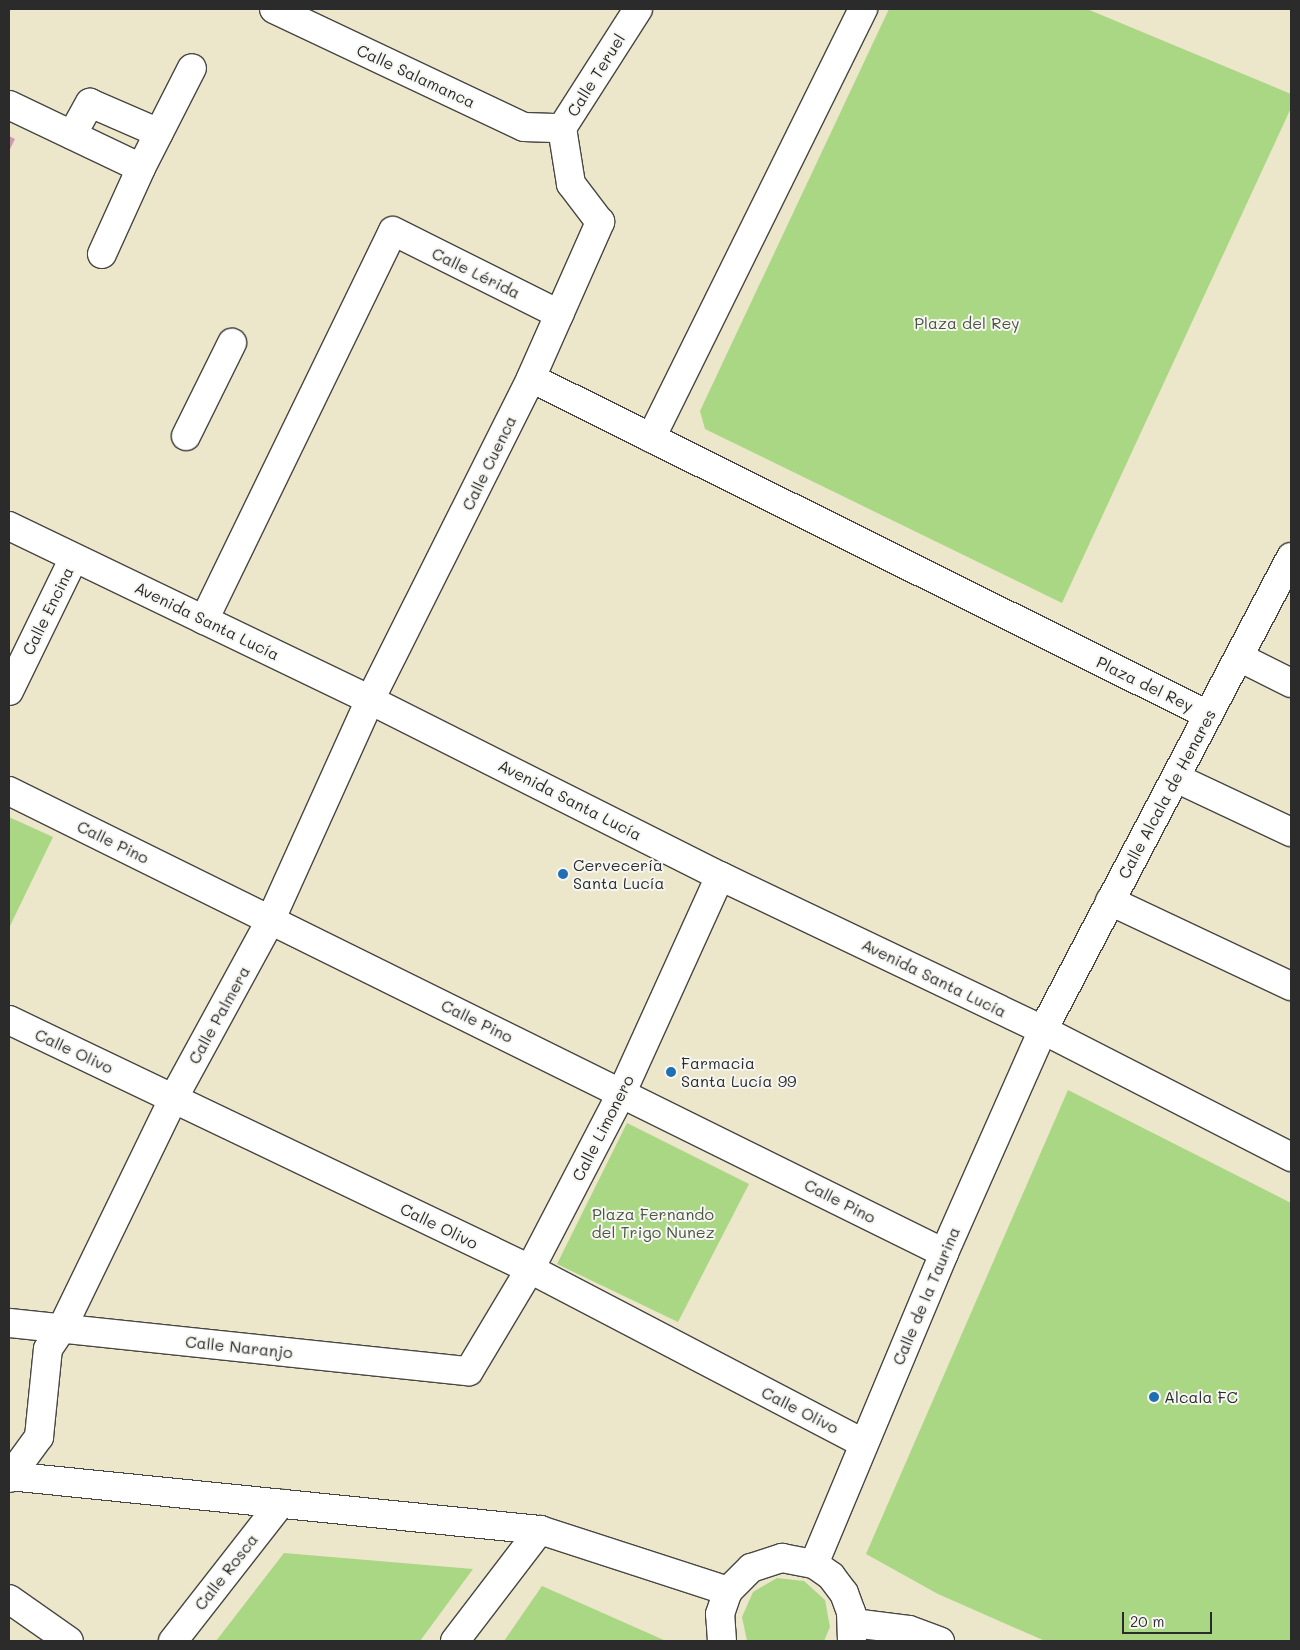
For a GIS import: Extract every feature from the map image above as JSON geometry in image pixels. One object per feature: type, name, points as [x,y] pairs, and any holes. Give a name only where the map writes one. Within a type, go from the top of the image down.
[{"type":"street","name":"Calle Salamanca","points":[[274,9],[524,127],[562,128]]},
{"type":"street","points":[[652,438],[863,9]]},
{"type":"street","name":"Calle Teruel","points":[[600,222],[570,184],[562,128],[629,12]]},
{"type":"street","points":[[102,254],[140,168],[192,68]]},
{"type":"street","points":[[72,135],[90,103],[159,133]]},
{"type":"street","points":[[9,105],[140,168]]},
{"type":"street","name":"Calle Cuenca","points":[[370,700],[531,378],[600,222]]},
{"type":"street","name":"Calle Lérida","points":[[204,620],[393,232],[559,314]]},
{"type":"street","points":[[186,436],[232,343]]},
{"type":"street","name":"Plaza del Rey","points":[[531,378],[1208,715]]},
{"type":"street","name":"Avenida Santa Lucía","points":[[9,526],[370,700],[720,876],[1042,1030],[1291,1157]]},
{"type":"street","name":"Calle Alcala de Henares","points":[[1042,1030],[1291,557]]},
{"type":"street","name":"Calle Encina","points":[[9,691],[74,558]]},
{"type":"street","points":[[1239,657],[1291,683]]},
{"type":"street","name":"Calle Palmera","points":[[9,1477],[39,1437],[48,1349],[62,1328],[173,1099],[271,920],[370,700]]},
{"type":"street","points":[[1176,778],[1291,832]]},
{"type":"street","name":"Calle Pino","points":[[9,791],[622,1092],[944,1253]]},
{"type":"street","name":"Calle Limonero","points":[[469,1371],[530,1269],[622,1092],[720,876]]},
{"type":"street","points":[[1110,901],[1291,986]]},
{"type":"street","name":"Calle Olivo","points":[[9,1020],[530,1269],[863,1443]]},
{"type":"street","name":"Calle de la Taurina","points":[[814,1564],[944,1253],[1042,1030]]},
{"type":"street","name":"Calle Naranjo","points":[[9,1323],[469,1371]]},
{"type":"street","points":[[9,1477],[540,1530],[728,1591]]},
{"type":"street","name":"Calle Rosca","points":[[173,1641],[280,1504]]},
{"type":"street","points":[[455,1641],[540,1530]]},
{"type":"street","points":[[722,1641],[720,1614],[728,1591],[738,1578],[766,1561],[798,1559],[814,1564],[831,1576],[844,1593],[852,1632],[909,1630],[940,1641]]},
{"type":"street","points":[[9,1599],[69,1641]]},
{"type":"green space","name":"Plaza del Rey","points":[[889,9],[1087,9],[1291,94],[1291,108],[1062,603],[705,429],[700,411]]},
{"type":"green space","points":[[9,817],[53,837],[9,928]]},
{"type":"green space","name":"Alcala FC","points":[[1068,1090],[1291,1203],[1291,1641],[1045,1641],[938,1594],[866,1554]]},
{"type":"green space","name":"Plaza Fernando del Trigo Nunez","points":[[627,1123],[749,1184],[678,1322],[557,1264]]},
{"type":"green space","points":[[284,1553],[473,1569],[420,1641],[216,1641]]},
{"type":"green space","points":[[777,1578],[804,1581],[825,1600],[830,1627],[824,1641],[747,1641],[742,1617],[753,1592]]},
{"type":"green space","points":[[542,1586],[666,1641],[504,1641]]},
{"type":"building","points":[[9,136],[15,139],[9,151]]},
{"type":"place","name":"Cervecería Santa Lucía","points":[[563,874]]},
{"type":"place","name":"Farmacia Santa Lucía 99","points":[[671,1072]]},
{"type":"place","name":"Alcala FC","points":[[1154,1397]]}]
